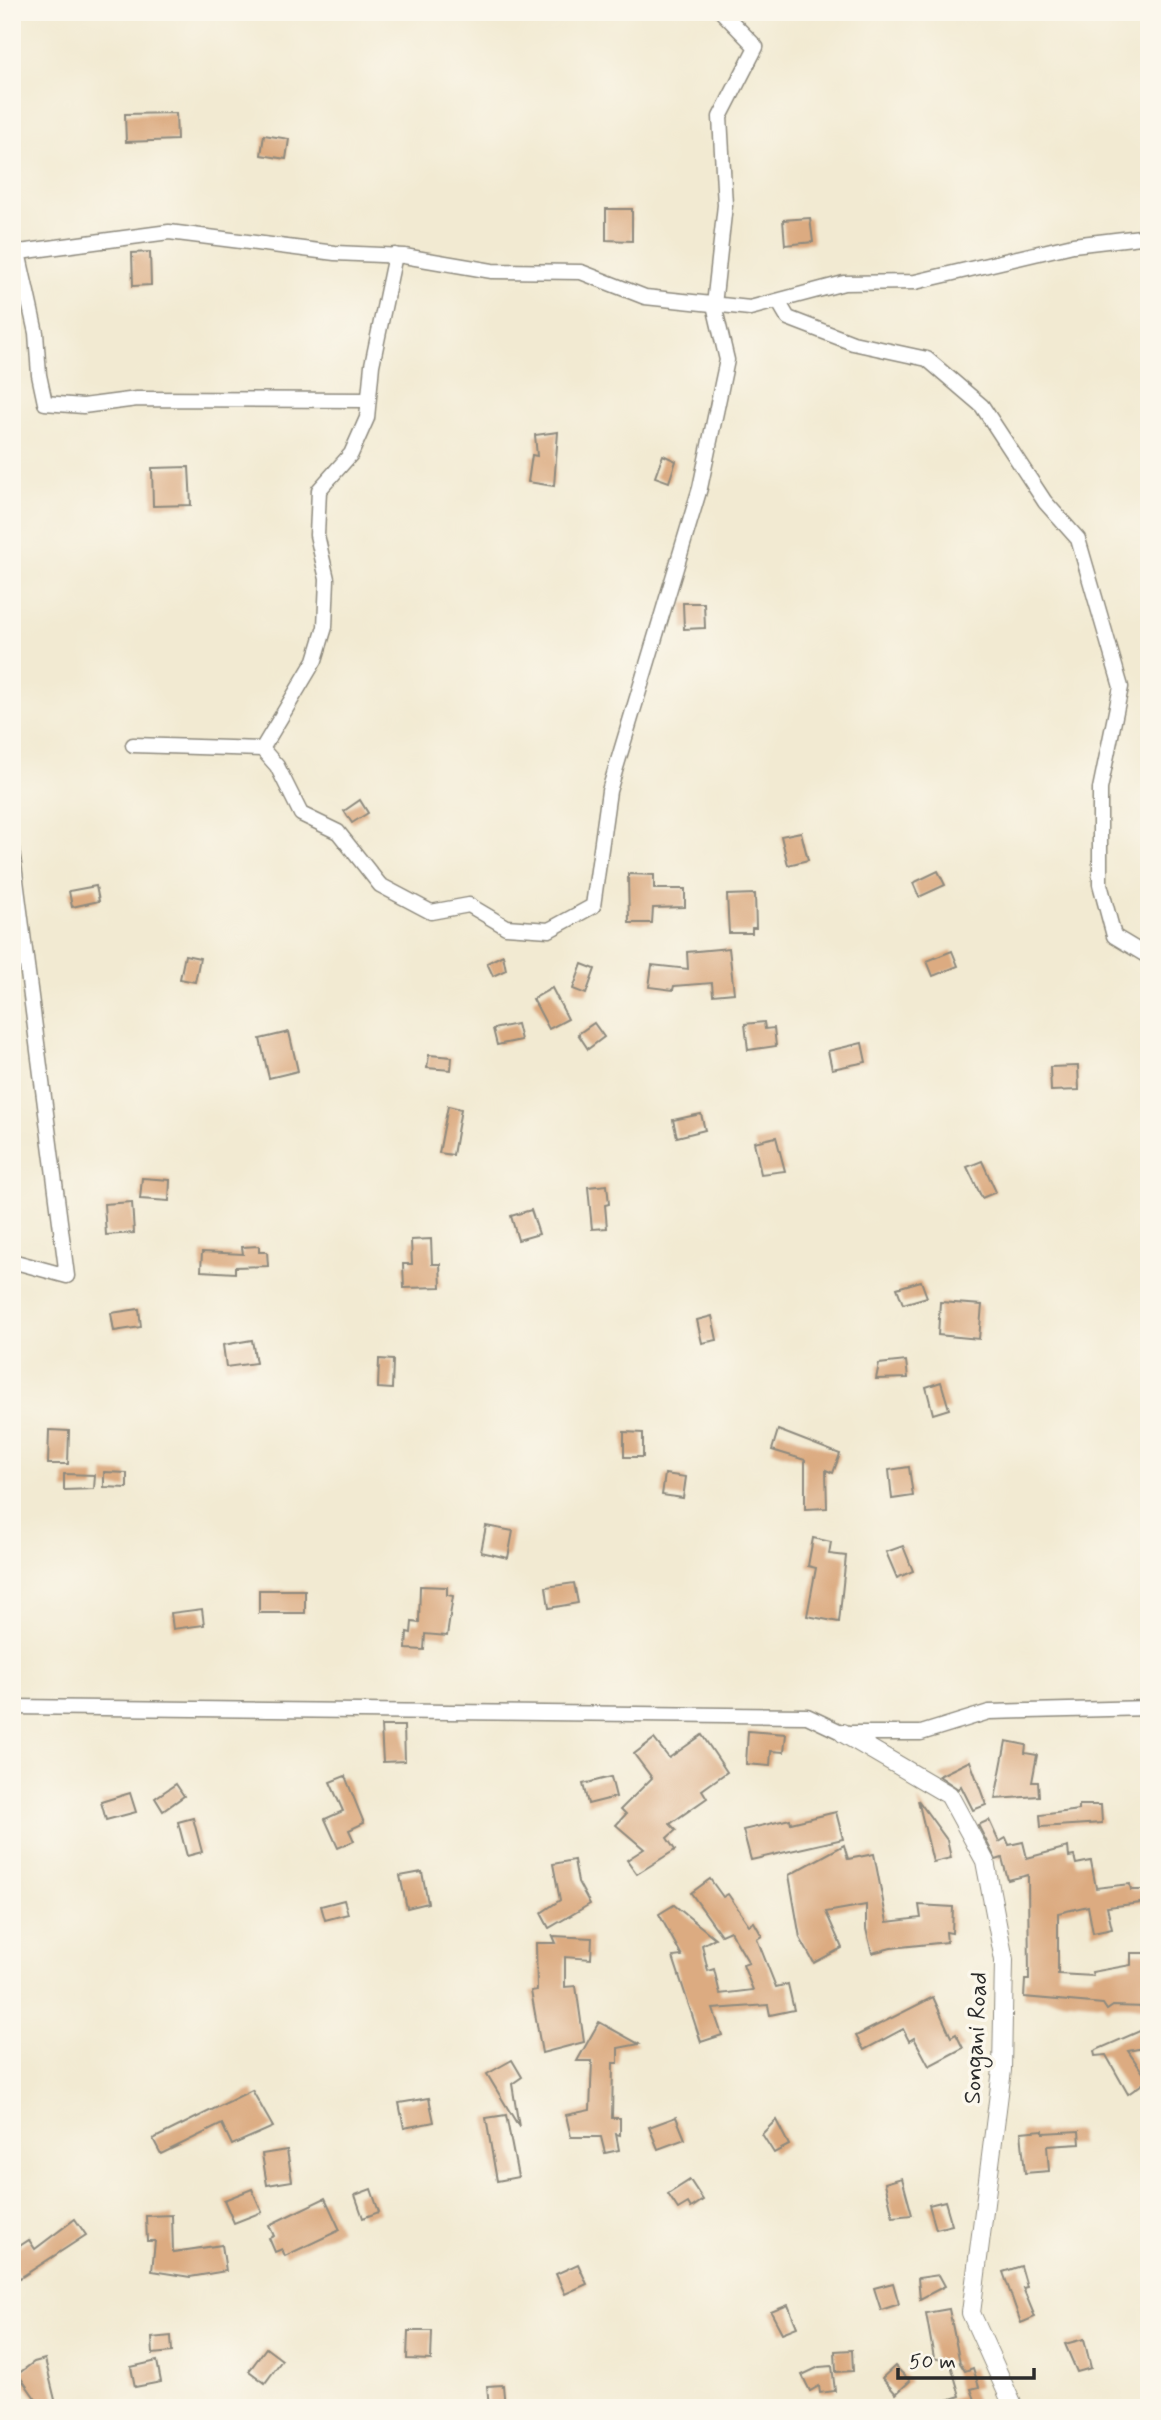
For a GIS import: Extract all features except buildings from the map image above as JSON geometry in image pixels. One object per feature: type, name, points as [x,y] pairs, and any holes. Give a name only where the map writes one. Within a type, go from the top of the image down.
[{"type":"street","points":[[134,745],[262,749],[277,766],[301,814],[338,832],[380,885],[431,912],[469,905],[506,927],[549,930],[593,906],[610,791],[700,488],[727,360],[714,304],[725,205],[720,117],[756,47],[722,12]]},
{"type":"street","points":[[367,400],[137,399],[83,406],[45,403],[38,375],[36,333],[15,253],[169,232],[335,253],[394,255],[492,271],[581,272],[645,297],[750,309],[844,283],[915,282],[1073,245],[1149,236]]},
{"type":"street","points":[[262,749],[315,660],[325,627],[327,579],[317,535],[319,490],[351,454],[368,418],[367,400],[394,255]]},
{"type":"street","points":[[778,301],[788,318],[842,339],[927,359],[982,406],[1045,502],[1078,538],[1121,687],[1100,789],[1100,884],[1114,936],[1149,957]]},
{"type":"street","points":[[12,849],[67,1276],[12,1261]]},
{"type":"street","points":[[12,1707],[807,1716],[843,1733],[921,1733],[989,1712],[1149,1708]]},
{"type":"street","name":"Songani Road","points":[[843,1733],[949,1795],[985,1861],[1004,1961],[1002,2070],[971,2313],[1014,2408]]}]
